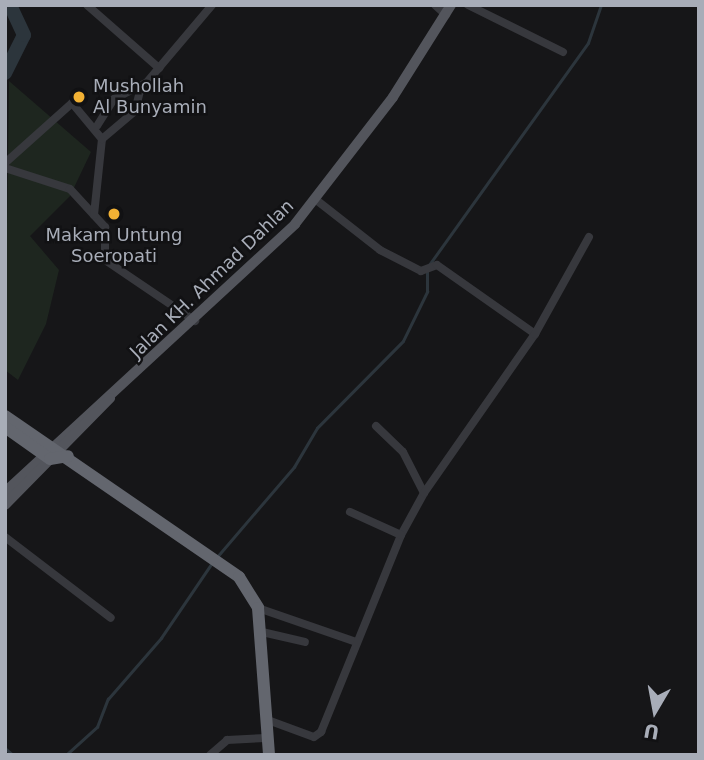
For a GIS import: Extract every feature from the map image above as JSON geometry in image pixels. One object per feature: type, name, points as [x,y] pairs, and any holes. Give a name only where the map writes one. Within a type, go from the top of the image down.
[{"type":"highway","points":[[5,416],[54,453]]},
{"type":"highway","points":[[5,427],[54,453],[209,551],[226,565],[258,608],[262,632],[263,719],[270,755]]},
{"type":"main road","name":"Jalan KH. Ahmad Dahlan","points":[[54,453],[195,321],[315,199],[449,10]]},
{"type":"main road","points":[[5,492],[54,453]]},
{"type":"main road","points":[[5,505],[54,453]]},
{"type":"street","points":[[87,5],[159,68]]},
{"type":"street","points":[[97,126],[114,99],[141,87],[212,5]]},
{"type":"street","points":[[435,5],[449,10]]},
{"type":"street","points":[[468,5],[563,52]]},
{"type":"street","points":[[102,139],[135,111],[141,87]]},
{"type":"street","points":[[94,215],[102,139],[97,126],[72,103],[5,166],[69,189],[105,227],[106,260],[195,321]]},
{"type":"street","points":[[315,199],[380,250],[427,269],[437,265],[536,334]]},
{"type":"street","points":[[263,719],[318,735],[401,535],[424,493],[536,334],[589,237]]},
{"type":"street","points":[[376,426],[409,460],[424,493]]},
{"type":"street","points":[[350,512],[401,535]]},
{"type":"street","points":[[5,537],[111,618]]},
{"type":"street","points":[[258,608],[356,642]]},
{"type":"street","points":[[262,632],[305,642]]},
{"type":"street","points":[[210,755],[227,740],[266,738]]},
{"type":"shaded area","points":[[9,81],[91,152],[70,196],[30,236],[59,270],[46,324],[18,380],[5,370]]},
{"type":"waterway","points":[[5,73],[24,35],[10,5]]},
{"type":"waterway","points":[[429,265],[588,43],[601,5]]},
{"type":"waterway","points":[[216,558],[294,467],[317,428],[403,341],[427,292],[427,272]]},
{"type":"waterway","points":[[66,755],[97,727],[108,699],[161,638],[212,563]]},
{"type":"waterway","points":[[5,748],[13,755]]},
{"type":"place","name":"Mushollah Al Bunyamin","points":[[79,97]]},
{"type":"place","name":"Makam Untung Soeropati","points":[[114,214]]}]
